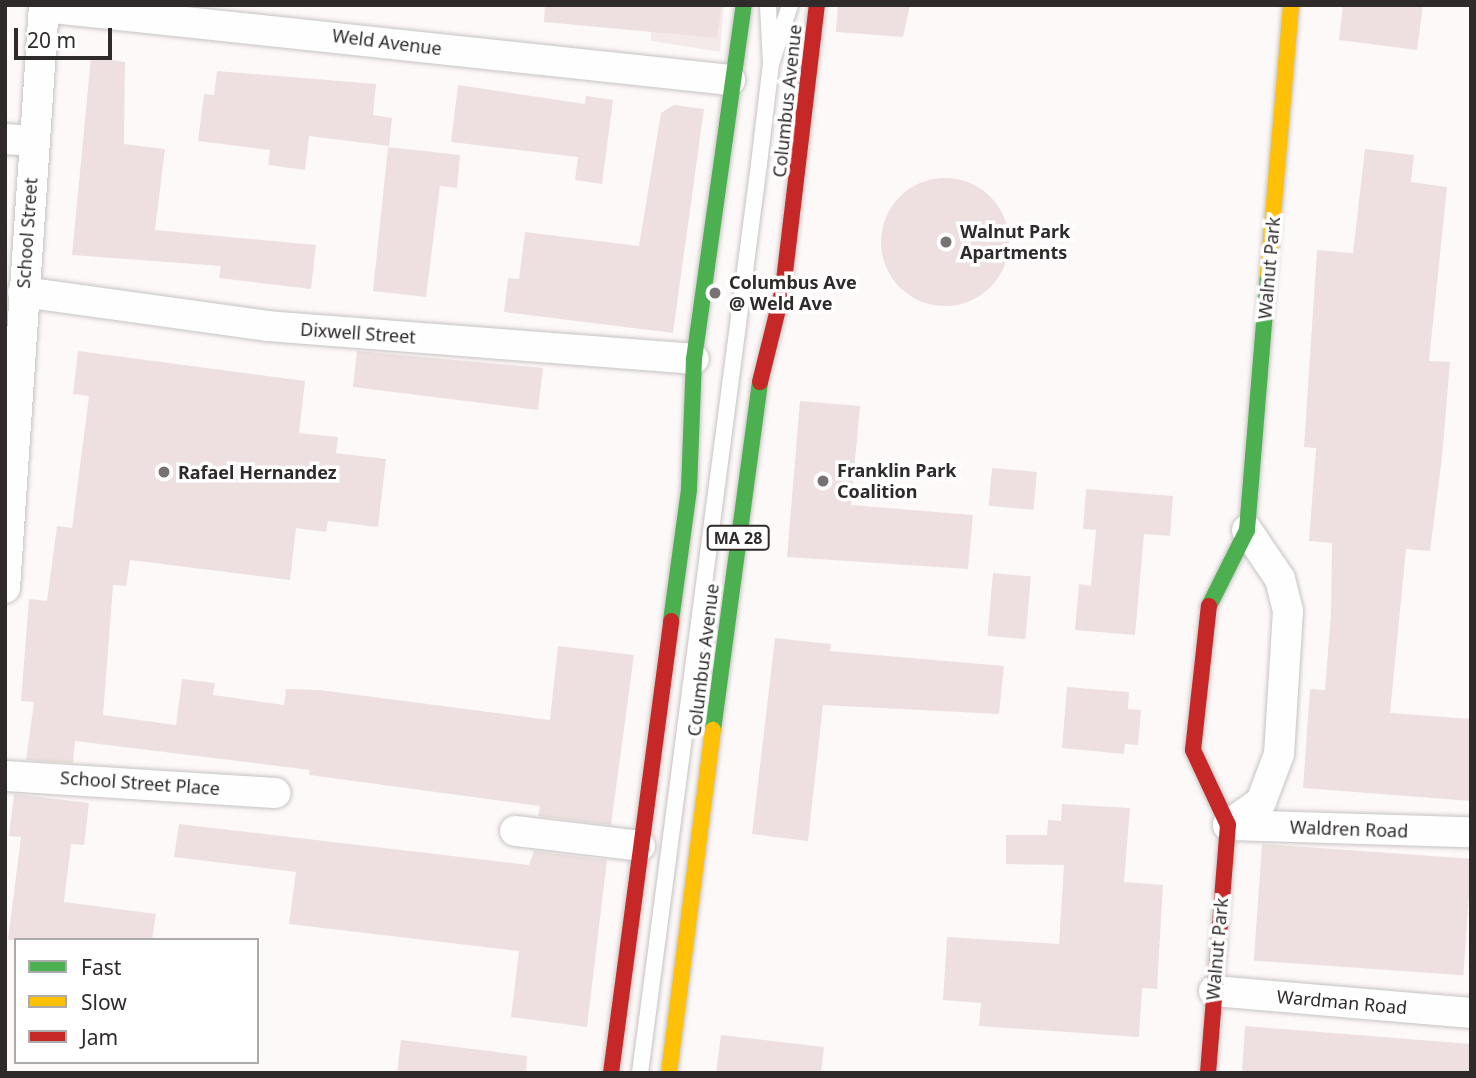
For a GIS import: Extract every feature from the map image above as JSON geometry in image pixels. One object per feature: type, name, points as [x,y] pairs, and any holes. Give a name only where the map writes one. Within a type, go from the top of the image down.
[{"type":"main road","name":"Columbus Avenue","points":[[611,1073],[689,489],[694,359],[730,80],[744,5]]},
{"type":"main road","name":"Columbus Avenue","points":[[669,1073],[756,397],[783,289],[817,5]]},
{"type":"main road","name":"Walnut Park","points":[[1208,1073],[1228,825],[1193,750],[1209,603],[1247,530],[1291,5]]},
{"type":"street","name":"Weld Avenue","points":[[44,6],[730,80]]},
{"type":"street","name":"School Street","points":[[5,588],[17,306],[19,140],[44,6]]},
{"type":"street","name":"Dixwell Street","points":[[17,306],[694,359]]},
{"type":"street","points":[[1228,825],[1267,793],[1280,741],[1288,611],[1280,579],[1247,530]]},
{"type":"street","name":"School Street Place","points":[[5,776],[275,793]]},
{"type":"street","name":"Waldren Road","points":[[1228,825],[1471,832]]},
{"type":"street","points":[[515,831],[640,846]]},
{"type":"street","name":"Wardman Road","points":[[1213,990],[1471,1013]]},
{"type":"lane","name":"Columbus Avenue","points":[[640,1073],[771,63],[768,5]]},
{"type":"lane","name":"Columbus Avenue","points":[[771,63],[790,5]]},
{"type":"shaded area","points":[[651,5],[724,5],[720,52],[651,41]]},
{"type":"building","points":[[545,5],[722,5],[717,38],[544,22]]},
{"type":"building","points":[[838,5],[910,5],[903,37],[836,32]]},
{"type":"building","points":[[1343,5],[1423,5],[1417,50],[1339,40]]},
{"type":"building","points":[[91,57],[125,62],[124,144],[165,149],[155,230],[316,245],[311,289],[219,278],[221,266],[72,255]]},
{"type":"building","points":[[217,71],[376,84],[373,115],[392,118],[389,146],[309,136],[305,170],[268,165],[270,150],[198,141],[204,94],[214,95]]},
{"type":"building","points":[[458,85],[585,104],[586,96],[613,100],[602,184],[575,180],[578,157],[451,142]]},
{"type":"building","points":[[674,105],[704,109],[673,333],[504,312],[508,278],[519,279],[525,232],[639,246],[661,113]]},
{"type":"building","points":[[388,147],[460,155],[457,188],[440,186],[426,297],[373,291]]},
{"type":"building","points":[[1365,149],[1414,155],[1411,182],[1447,187],[1429,361],[1450,362],[1442,457],[1430,551],[1406,549],[1390,713],[1471,719],[1471,801],[1303,788],[1310,689],[1325,690],[1331,613],[1332,543],[1309,541],[1316,448],[1304,447],[1317,250],[1353,253]]},
{"type":"building","name":"Walnut Park Apartments","points":[[945,178],[969,183],[990,197],[1004,218],[1009,242],[1004,266],[990,287],[969,301],[945,306],[921,301],[900,287],[886,266],[881,242],[886,218],[900,197],[921,183]]},
{"type":"building","points":[[78,351],[305,381],[299,433],[338,437],[336,453],[386,459],[378,527],[328,521],[326,532],[296,528],[290,580],[130,560],[126,586],[113,585],[103,715],[176,725],[182,679],[215,683],[213,695],[284,705],[286,689],[320,690],[550,720],[558,646],[634,655],[611,825],[538,816],[540,806],[309,775],[310,770],[75,741],[73,763],[26,760],[34,702],[21,701],[29,599],[47,601],[57,526],[72,528],[89,396],[73,394]]},
{"type":"building","points":[[357,351],[543,368],[538,410],[353,387]]},
{"type":"building","points":[[800,401],[860,406],[851,505],[973,515],[968,569],[787,557]]},
{"type":"building","points":[[992,468],[1037,472],[1034,510],[989,506]]},
{"type":"building","points":[[1086,489],[1173,496],[1170,536],[1144,534],[1135,635],[1075,630],[1079,584],[1091,586],[1096,530],[1083,529]]},
{"type":"building","points":[[993,573],[1031,576],[1025,639],[988,636]]},
{"type":"building","points":[[775,638],[831,644],[830,651],[1004,666],[999,714],[823,705],[808,841],[752,834]]},
{"type":"building","points":[[1067,687],[1129,692],[1128,709],[1141,710],[1138,745],[1125,744],[1124,754],[1062,748]]},
{"type":"building","points":[[14,794],[89,803],[84,845],[71,844],[64,902],[156,914],[152,938],[8,940],[21,837],[9,836]]},
{"type":"building","points":[[1062,804],[1130,808],[1124,882],[1163,885],[1157,989],[1142,988],[1139,1037],[979,1026],[981,1003],[943,1000],[947,937],[1059,944],[1064,865],[1006,864],[1006,835],[1047,835],[1048,820],[1061,821]]},
{"type":"building","points":[[179,824],[529,865],[534,851],[607,860],[587,1027],[511,1017],[519,951],[289,924],[296,872],[174,857]]},
{"type":"building","points":[[1262,844],[1471,859],[1463,975],[1254,961]]},
{"type":"building","points":[[1245,1026],[1471,1044],[1471,1073],[1242,1073]]},
{"type":"building","points":[[721,1035],[824,1047],[821,1073],[716,1073]]},
{"type":"building","points":[[401,1040],[527,1056],[526,1073],[397,1073]]},
{"type":"traffic: fast","points":[[671,621],[689,489],[694,359],[744,5]]},
{"type":"traffic: fast","points":[[1209,606],[1247,530],[1268,274]]},
{"type":"traffic: fast","points":[[713,730],[760,382]]},
{"type":"traffic: slow","points":[[1268,274],[1291,5]]},
{"type":"traffic: slow","points":[[669,1073],[713,730]]},
{"type":"traffic: jam","points":[[760,382],[783,289],[817,5]]},
{"type":"traffic: jam","points":[[1208,1073],[1228,825],[1193,750],[1209,606]]},
{"type":"traffic: jam","points":[[611,1073],[671,621]]},
{"type":"place","name":"Walnut Park Apartments","points":[[946,242]]},
{"type":"place","name":"Columbus Ave @ Weld Ave","points":[[715,293]]},
{"type":"place","name":"Rafael Hernandez","points":[[164,472]]},
{"type":"place","name":"Franklin Park Coalition","points":[[823,481]]}]
